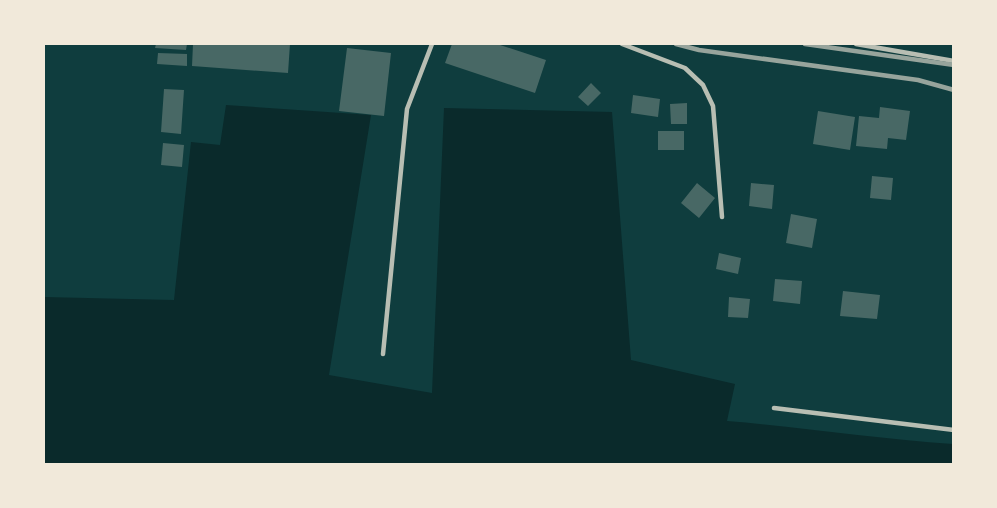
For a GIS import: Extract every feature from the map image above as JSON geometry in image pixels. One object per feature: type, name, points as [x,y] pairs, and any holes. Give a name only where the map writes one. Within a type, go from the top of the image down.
[{"type":"lane","points":[[383,354],[407,109],[432,44]]},
{"type":"lane","points":[[622,44],[685,68],[703,85],[713,105],[723,217]]},
{"type":"lane","points":[[856,44],[954,61]]},
{"type":"lane","points":[[774,408],[954,430]]},
{"type":"water","points":[[226,105],[371,115],[329,375],[432,393],[444,108],[612,112],[631,360],[735,384],[727,421],[953,444],[953,464],[44,464],[44,297],[174,300],[191,142],[220,145]]},
{"type":"building","points":[[156,44],[187,44],[186,50],[155,48]]},
{"type":"building","points":[[193,44],[290,44],[288,73],[192,66]]},
{"type":"building","points":[[452,44],[497,44],[546,60],[535,93],[445,63]]},
{"type":"building","points":[[347,48],[391,53],[384,116],[339,111]]},
{"type":"building","points":[[158,53],[187,54],[187,66],[157,64]]},
{"type":"building","points":[[591,83],[601,93],[588,106],[578,97]]},
{"type":"building","points":[[164,89],[184,90],[181,134],[161,132]]},
{"type":"building","points":[[633,95],[660,99],[658,117],[631,113]]},
{"type":"building","points":[[687,103],[687,124],[671,124],[670,104]]},
{"type":"building","points":[[880,107],[910,111],[906,140],[888,138],[887,149],[856,146],[859,116],[879,118]]},
{"type":"building","points":[[818,111],[855,117],[850,150],[813,144]]},
{"type":"building","points":[[658,131],[684,131],[684,150],[658,150]]},
{"type":"building","points":[[163,143],[184,145],[182,167],[161,165]]},
{"type":"building","points":[[872,176],[893,178],[891,200],[870,198]]},
{"type":"building","points":[[697,183],[715,198],[699,218],[681,203]]},
{"type":"building","points":[[751,183],[774,185],[772,209],[749,206]]},
{"type":"building","points":[[791,214],[817,219],[812,248],[786,243]]},
{"type":"building","points":[[719,253],[741,258],[738,274],[716,269]]},
{"type":"building","points":[[775,279],[802,281],[800,304],[773,301]]},
{"type":"building","points":[[843,291],[880,295],[877,319],[840,316]]},
{"type":"building","points":[[729,297],[750,299],[748,318],[728,317]]},
{"type":"railway","points":[[676,44],[699,50],[918,80],[954,90]]},
{"type":"railway","points":[[805,44],[954,65]]}]
